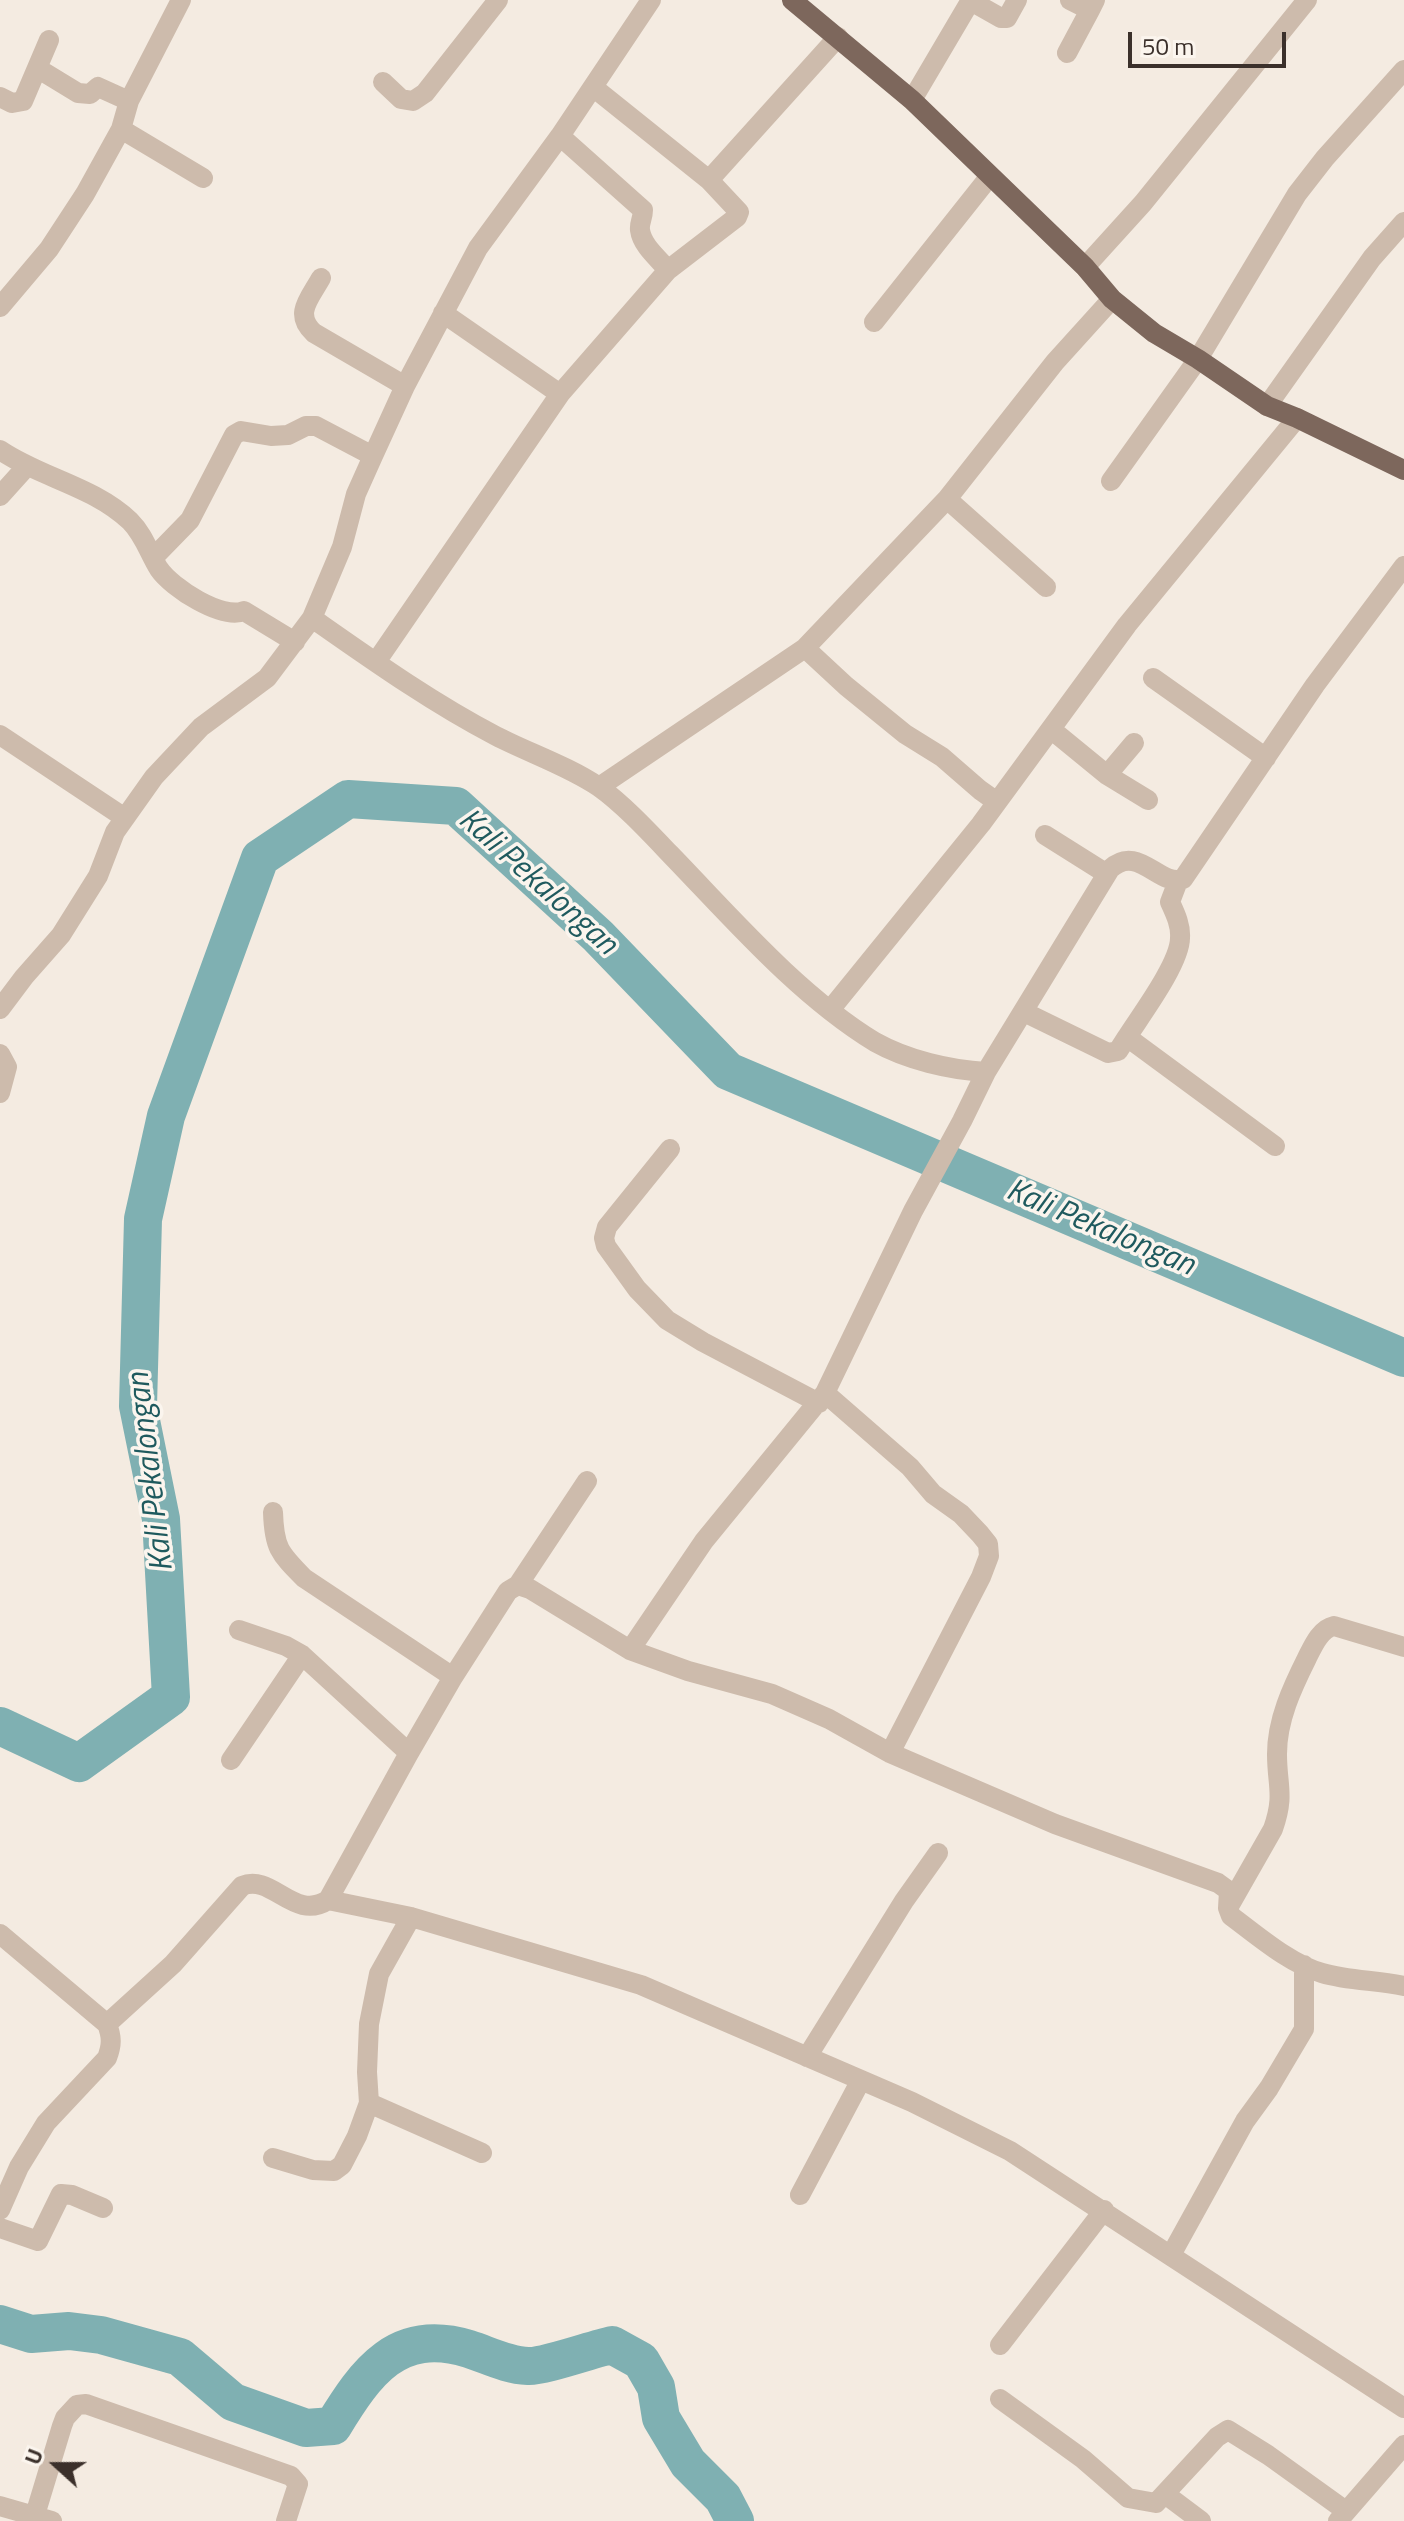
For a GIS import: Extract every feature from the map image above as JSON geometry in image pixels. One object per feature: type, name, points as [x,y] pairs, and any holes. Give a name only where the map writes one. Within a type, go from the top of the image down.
[{"type":"main road","points":[[792,0],[912,100],[1085,267],[1112,299],[1154,333],[1267,406],[1404,470]]},
{"type":"street","points":[[383,82],[401,99],[413,101],[425,93],[498,0]]},
{"type":"street","points":[[0,1009],[75,914],[98,876],[115,832],[154,777],[201,727],[267,678],[312,618],[342,547],[356,494],[373,456],[405,386],[478,248],[560,136],[651,0]]},
{"type":"street","points":[[912,100],[971,0],[1001,18],[1007,18],[1017,0]]},
{"type":"street","points":[[1067,53],[1093,5],[1070,0]]},
{"type":"street","points":[[1085,267],[1143,203],[1307,0]]},
{"type":"street","points":[[0,307],[49,249],[85,194],[121,129],[129,101],[176,2]]},
{"type":"street","points":[[709,180],[838,37]]},
{"type":"street","points":[[0,97],[12,103],[23,101],[49,40]]},
{"type":"street","points":[[37,68],[78,93],[85,95],[98,87],[129,101]]},
{"type":"street","points":[[1111,481],[1198,359],[1256,258],[1303,185],[1404,70]]},
{"type":"street","points":[[376,662],[560,394],[668,270],[737,217],[739,212],[709,180],[593,87]]},
{"type":"street","points":[[121,129],[203,178]]},
{"type":"street","points":[[560,136],[643,210],[639,226],[641,235],[668,270]]},
{"type":"street","points":[[874,322],[990,176]]},
{"type":"street","points":[[1267,406],[1372,258],[1404,222]]},
{"type":"street","points":[[321,278],[302,312],[304,324],[314,333],[405,386]]},
{"type":"street","points":[[599,787],[805,648],[947,499],[1055,362],[1112,299]]},
{"type":"street","points":[[443,313],[560,394]]},
{"type":"street","points":[[830,1010],[997,802],[1127,625],[1297,418]]},
{"type":"street","points":[[154,557],[190,520],[234,435],[241,431],[279,436],[306,426],[316,426],[373,456]]},
{"type":"street","points":[[0,450],[109,504],[142,535],[160,571],[199,600],[226,614],[235,615],[244,611],[295,642]]},
{"type":"street","points":[[0,496],[27,466]]},
{"type":"street","points":[[947,499],[1046,587]]},
{"type":"street","points":[[1024,1012],[1108,1053],[1118,1051],[1171,967],[1181,941],[1179,924],[1170,902],[1178,881],[1187,874],[1315,685],[1404,566]]},
{"type":"street","points":[[312,618],[418,690],[495,735],[599,787],[655,839],[755,942],[830,1010],[878,1043],[935,1065],[958,1071],[986,1072]]},
{"type":"street","points":[[805,648],[905,734],[942,757],[997,802]]},
{"type":"street","points":[[1153,678],[1266,758]]},
{"type":"street","points":[[1052,730],[1107,775],[1148,800]]},
{"type":"street","points":[[0,735],[125,818]]},
{"type":"street","points":[[1107,775],[1134,743]]},
{"type":"street","points":[[1045,835],[1107,874]]},
{"type":"street","points":[[630,1650],[704,1541],[822,1398],[913,1211],[986,1072],[1107,874],[1118,862],[1130,861],[1178,881]]},
{"type":"street","points":[[1127,1037],[1275,1146]]},
{"type":"street","points":[[0,1054],[7,1067],[0,1093]]},
{"type":"street","points":[[670,1149],[607,1227],[604,1238],[606,1246],[637,1289],[667,1320],[703,1342],[822,1398],[910,1467],[933,1494],[961,1514],[988,1544],[989,1556],[981,1577],[890,1753]]},
{"type":"street","points":[[107,2024],[173,1964],[242,1886],[255,1884],[309,1907],[328,1900],[453,1677],[508,1591],[518,1585],[587,1481]]},
{"type":"street","points":[[273,1512],[274,1538],[279,1550],[304,1578],[453,1677]]},
{"type":"street","points":[[518,1585],[530,1589],[630,1650],[688,1671],[772,1694],[829,1719],[890,1753],[1055,1824],[1218,1883],[1229,1891],[1228,1908],[1235,1919],[1304,1965],[1322,1973],[1404,1986]]},
{"type":"street","points":[[1228,1908],[1273,1829],[1278,1814],[1282,1798],[1277,1756],[1279,1727],[1296,1680],[1315,1644],[1327,1628],[1334,1626],[1404,1647]]},
{"type":"street","points":[[239,1630],[286,1646],[302,1655],[409,1753]]},
{"type":"street","points":[[231,1760],[302,1655]]},
{"type":"street","points":[[807,2057],[904,1901],[938,1853]]},
{"type":"street","points":[[328,1900],[411,1917],[641,1985],[912,2102],[1010,2151],[1404,2408]]},
{"type":"street","points":[[273,2158],[313,2170],[334,2171],[342,2165],[369,2103],[367,2072],[371,2004],[379,1974],[411,1917]]},
{"type":"street","points":[[0,1934],[107,2024],[112,2047],[107,2058],[46,2123],[19,2167],[0,2210]]},
{"type":"street","points":[[1171,2255],[1245,2121],[1304,2029],[1304,1965]]},
{"type":"street","points":[[800,2195],[861,2080]]},
{"type":"street","points":[[369,2103],[482,2153]]},
{"type":"street","points":[[0,2228],[38,2241],[61,2194],[103,2208]]},
{"type":"street","points":[[1000,2345],[1104,2210]]},
{"type":"street","points":[[1000,2399],[1083,2459],[1128,2498],[1143,2503],[1156,2503],[1217,2437],[1228,2430],[1268,2455],[1342,2516],[1404,2445]]},
{"type":"street","points":[[23,2515],[65,2418],[77,2405],[86,2404],[291,2476],[298,2484],[286,2521]]},
{"type":"street","points":[[1165,2494],[1201,2521]]},
{"type":"waterway","name":"Kali Pekalongan","points":[[0,1726],[79,1763],[171,1697],[161,1519],[138,1406],[143,1219],[166,1116],[260,858],[348,799],[456,806],[598,936],[728,1071],[1404,1358]]},
{"type":"waterway","points":[[0,2324],[31,2334],[69,2331],[101,2335],[180,2357],[233,2402],[306,2428],[333,2426],[372,2372],[403,2349],[422,2344],[444,2344],[528,2366],[612,2345],[641,2361],[656,2387],[661,2418],[688,2463],[723,2498],[735,2521]]}]
